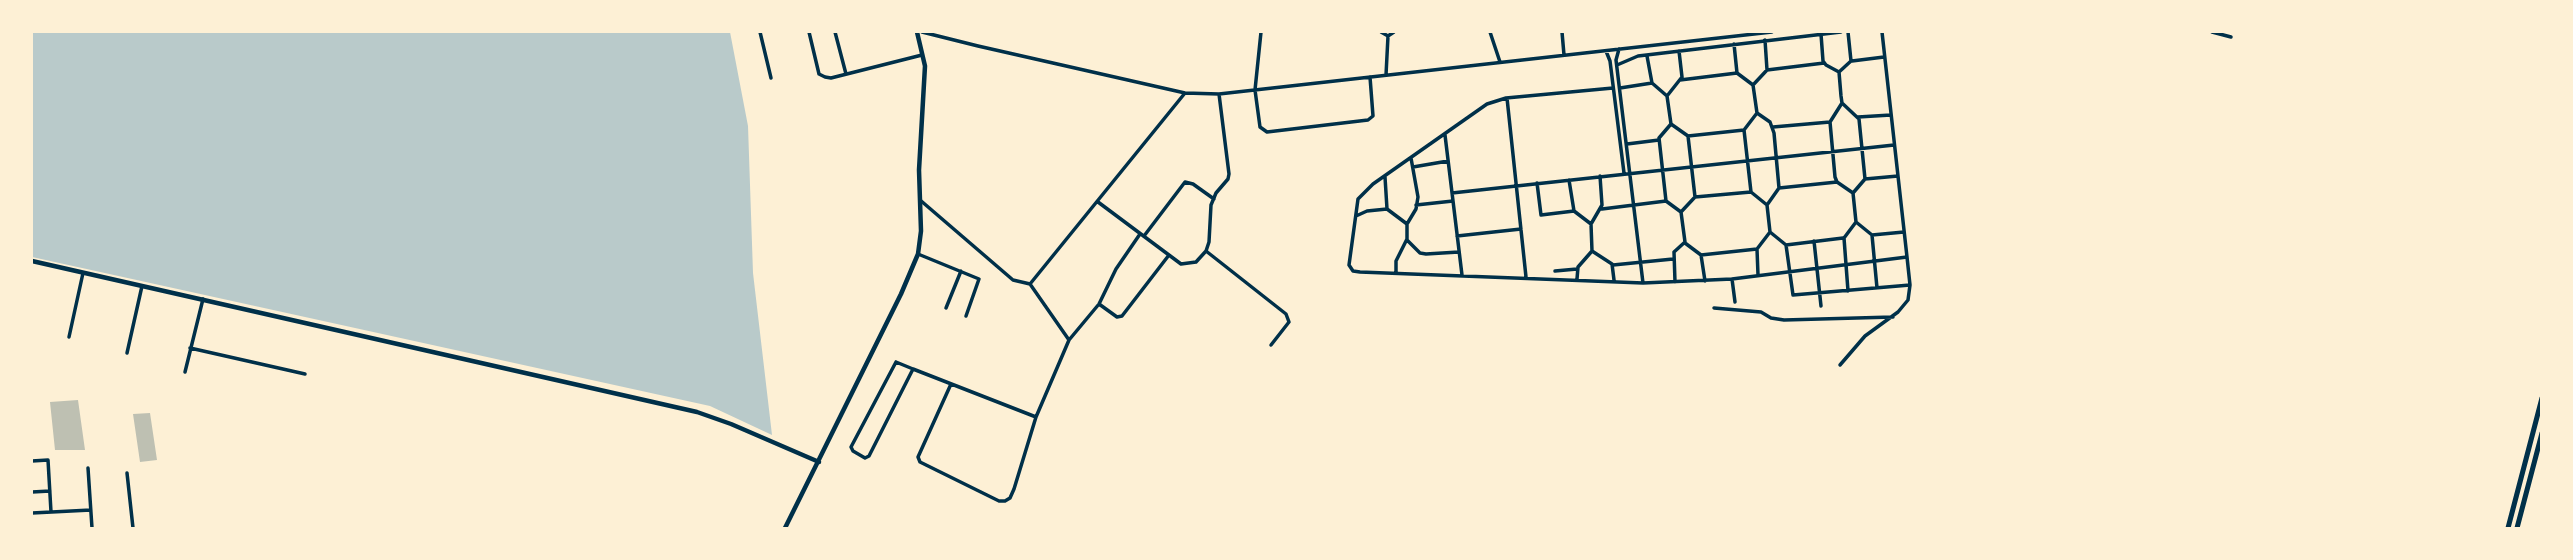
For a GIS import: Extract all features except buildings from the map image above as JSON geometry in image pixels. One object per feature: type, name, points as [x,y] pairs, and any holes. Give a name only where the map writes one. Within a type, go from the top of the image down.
[{"type":"highway","points":[[2508,528],[2542,398]]},
{"type":"highway","points":[[2517,528],[2542,433]]},
{"type":"street","points":[[760,32],[771,78]]},
{"type":"street","points":[[809,32],[819,74],[831,78],[922,55]]},
{"type":"street","points":[[835,32],[846,74]]},
{"type":"street","points":[[785,528],[901,294],[918,254],[921,231],[919,170],[925,78],[920,32],[1185,93],[1219,94],[1772,32]]},
{"type":"street","points":[[1261,32],[1255,90],[1260,127],[1267,132],[1368,120],[1373,116],[1370,77]]},
{"type":"street","points":[[1381,32],[1388,36]]},
{"type":"street","points":[[1388,36],[1394,32]]},
{"type":"street","points":[[1490,32],[1500,62]]},
{"type":"street","points":[[1562,32],[1564,55]]},
{"type":"street","points":[[1617,65],[1638,57],[1679,50],[1841,32]]},
{"type":"street","points":[[1849,32],[1851,61]]},
{"type":"street","points":[[1840,365],[1865,336],[1893,317],[1908,300],[1910,285],[1882,32]]},
{"type":"street","points":[[2212,32],[2231,37]]},
{"type":"street","points":[[1821,34],[1824,63]]},
{"type":"street","points":[[1386,75],[1388,36]]},
{"type":"street","points":[[1765,40],[1767,70]]},
{"type":"street","points":[[1734,44],[1737,73]]},
{"type":"street","points":[[1619,49],[1617,65],[1643,282]]},
{"type":"street","points":[[1605,50],[1610,61],[1624,173]]},
{"type":"street","points":[[1667,96],[1683,73],[1679,50]]},
{"type":"street","points":[[1647,56],[1652,83],[1667,96],[1671,124],[1688,136],[1744,130]]},
{"type":"street","points":[[1839,72],[1851,61],[1884,57]]},
{"type":"street","points":[[1753,85],[1767,70],[1824,63],[1839,72]]},
{"type":"street","points":[[1837,182],[1829,122],[1842,103],[1839,72]]},
{"type":"street","points":[[1680,80],[1737,73],[1753,85],[1757,113],[1773,127],[1779,188],[1767,205],[1770,232],[1757,249],[1758,275]]},
{"type":"street","points":[[1620,88],[1652,83]]},
{"type":"street","points":[[1613,88],[1506,98],[1487,104],[1385,176],[1358,199],[1349,265],[1353,271],[1675,282],[1732,279],[1907,257]]},
{"type":"street","points":[[1030,284],[1185,93]]},
{"type":"street","points":[[1098,202],[1181,264],[1196,262],[1206,251],[1214,199],[1229,174],[1219,94]]},
{"type":"street","points":[[1506,98],[1526,277]]},
{"type":"street","points":[[1842,103],[1858,117],[1866,179]]},
{"type":"street","points":[[1757,113],[1744,130],[1747,160],[1751,192],[1767,205]]},
{"type":"street","points":[[1858,117],[1891,115]]},
{"type":"street","points":[[1773,127],[1829,122]]},
{"type":"street","points":[[1666,201],[1660,139],[1661,134],[1671,124]]},
{"type":"street","points":[[1445,134],[1462,275]]},
{"type":"street","points":[[1688,136],[1695,197]]},
{"type":"street","points":[[1627,144],[1660,139]]},
{"type":"street","points":[[1452,193],[1894,145]]},
{"type":"street","points":[[1396,273],[1396,261],[1407,239],[1407,224],[1418,197],[1411,158]]},
{"type":"street","points":[[1413,167],[1448,161]]},
{"type":"street","points":[[1385,176],[1387,209]]},
{"type":"street","points":[[1577,279],[1577,269],[1592,251],[1591,224],[1601,209],[1600,176]]},
{"type":"street","points":[[1848,291],[1844,238],[1856,222],[1853,193],[1866,179],[1898,176]]},
{"type":"street","points":[[1569,180],[1574,211],[1591,224]]},
{"type":"street","points":[[951,384],[918,457],[920,462],[999,501],[1010,498],[1036,417],[1069,340],[1099,304],[1116,269],[1185,182],[1193,184],[1214,199]]},
{"type":"street","points":[[1779,188],[1837,182],[1853,193]]},
{"type":"street","points":[[1537,183],[1541,215],[1574,211]]},
{"type":"street","points":[[1681,212],[1695,197],[1751,192]]},
{"type":"street","points":[[920,200],[1013,280],[1030,284],[1069,340]]},
{"type":"street","points":[[1416,205],[1453,201]]},
{"type":"street","points":[[1601,209],[1666,201],[1681,212],[1685,242],[1702,255],[1757,249]]},
{"type":"street","points":[[1355,216],[1367,211],[1387,209],[1407,224]]},
{"type":"street","points":[[1856,222],[1872,235],[1904,232]]},
{"type":"street","points":[[1457,236],[1521,229]]},
{"type":"street","points":[[1770,232],[1786,244],[1844,238]]},
{"type":"street","points":[[1872,235],[1877,288]]},
{"type":"street","points":[[1407,239],[1420,253],[1459,252]]},
{"type":"street","points":[[1814,241],[1821,306]]},
{"type":"street","points":[[1675,282],[1672,258],[1674,252],[1685,242]]},
{"type":"street","points":[[1786,244],[1793,295],[1910,285]]},
{"type":"street","points":[[1206,251],[1286,314],[1289,322],[1271,345]]},
{"type":"street","points":[[1592,251],[1613,265],[1672,258]]},
{"type":"street","points":[[918,254],[977,277],[980,281],[966,316]]},
{"type":"street","points":[[1099,304],[1117,317],[1122,316],[1170,255]]},
{"type":"street","points":[[1702,255],[1705,281]]},
{"type":"street","points":[[32,261],[697,412],[818,462]]},
{"type":"street","points":[[1613,265],[1614,280]]},
{"type":"street","points":[[1555,271],[1577,269]]},
{"type":"street","points":[[946,307],[961,271]]},
{"type":"street","points":[[69,337],[83,273]]},
{"type":"street","points":[[1732,279],[1735,302]]},
{"type":"street","points":[[127,353],[142,286]]},
{"type":"street","points":[[185,372],[203,299]]},
{"type":"street","points":[[1714,307],[1761,312],[1770,318],[1784,320],[1893,317]]},
{"type":"street","points":[[190,348],[305,374]]},
{"type":"street","points":[[913,369],[869,456],[865,458],[853,451],[851,447],[894,365],[899,363],[1036,417]]},
{"type":"street","points":[[32,461],[48,460],[51,512]]},
{"type":"street","points":[[88,468],[92,528]]},
{"type":"street","points":[[127,473],[133,528]]},
{"type":"street","points":[[32,492],[50,491]]},
{"type":"street","points":[[32,513],[91,510]]},
{"type":"shaded area","points":[[32,32],[730,32],[748,126],[753,273],[772,435],[710,406],[32,257]]}]
